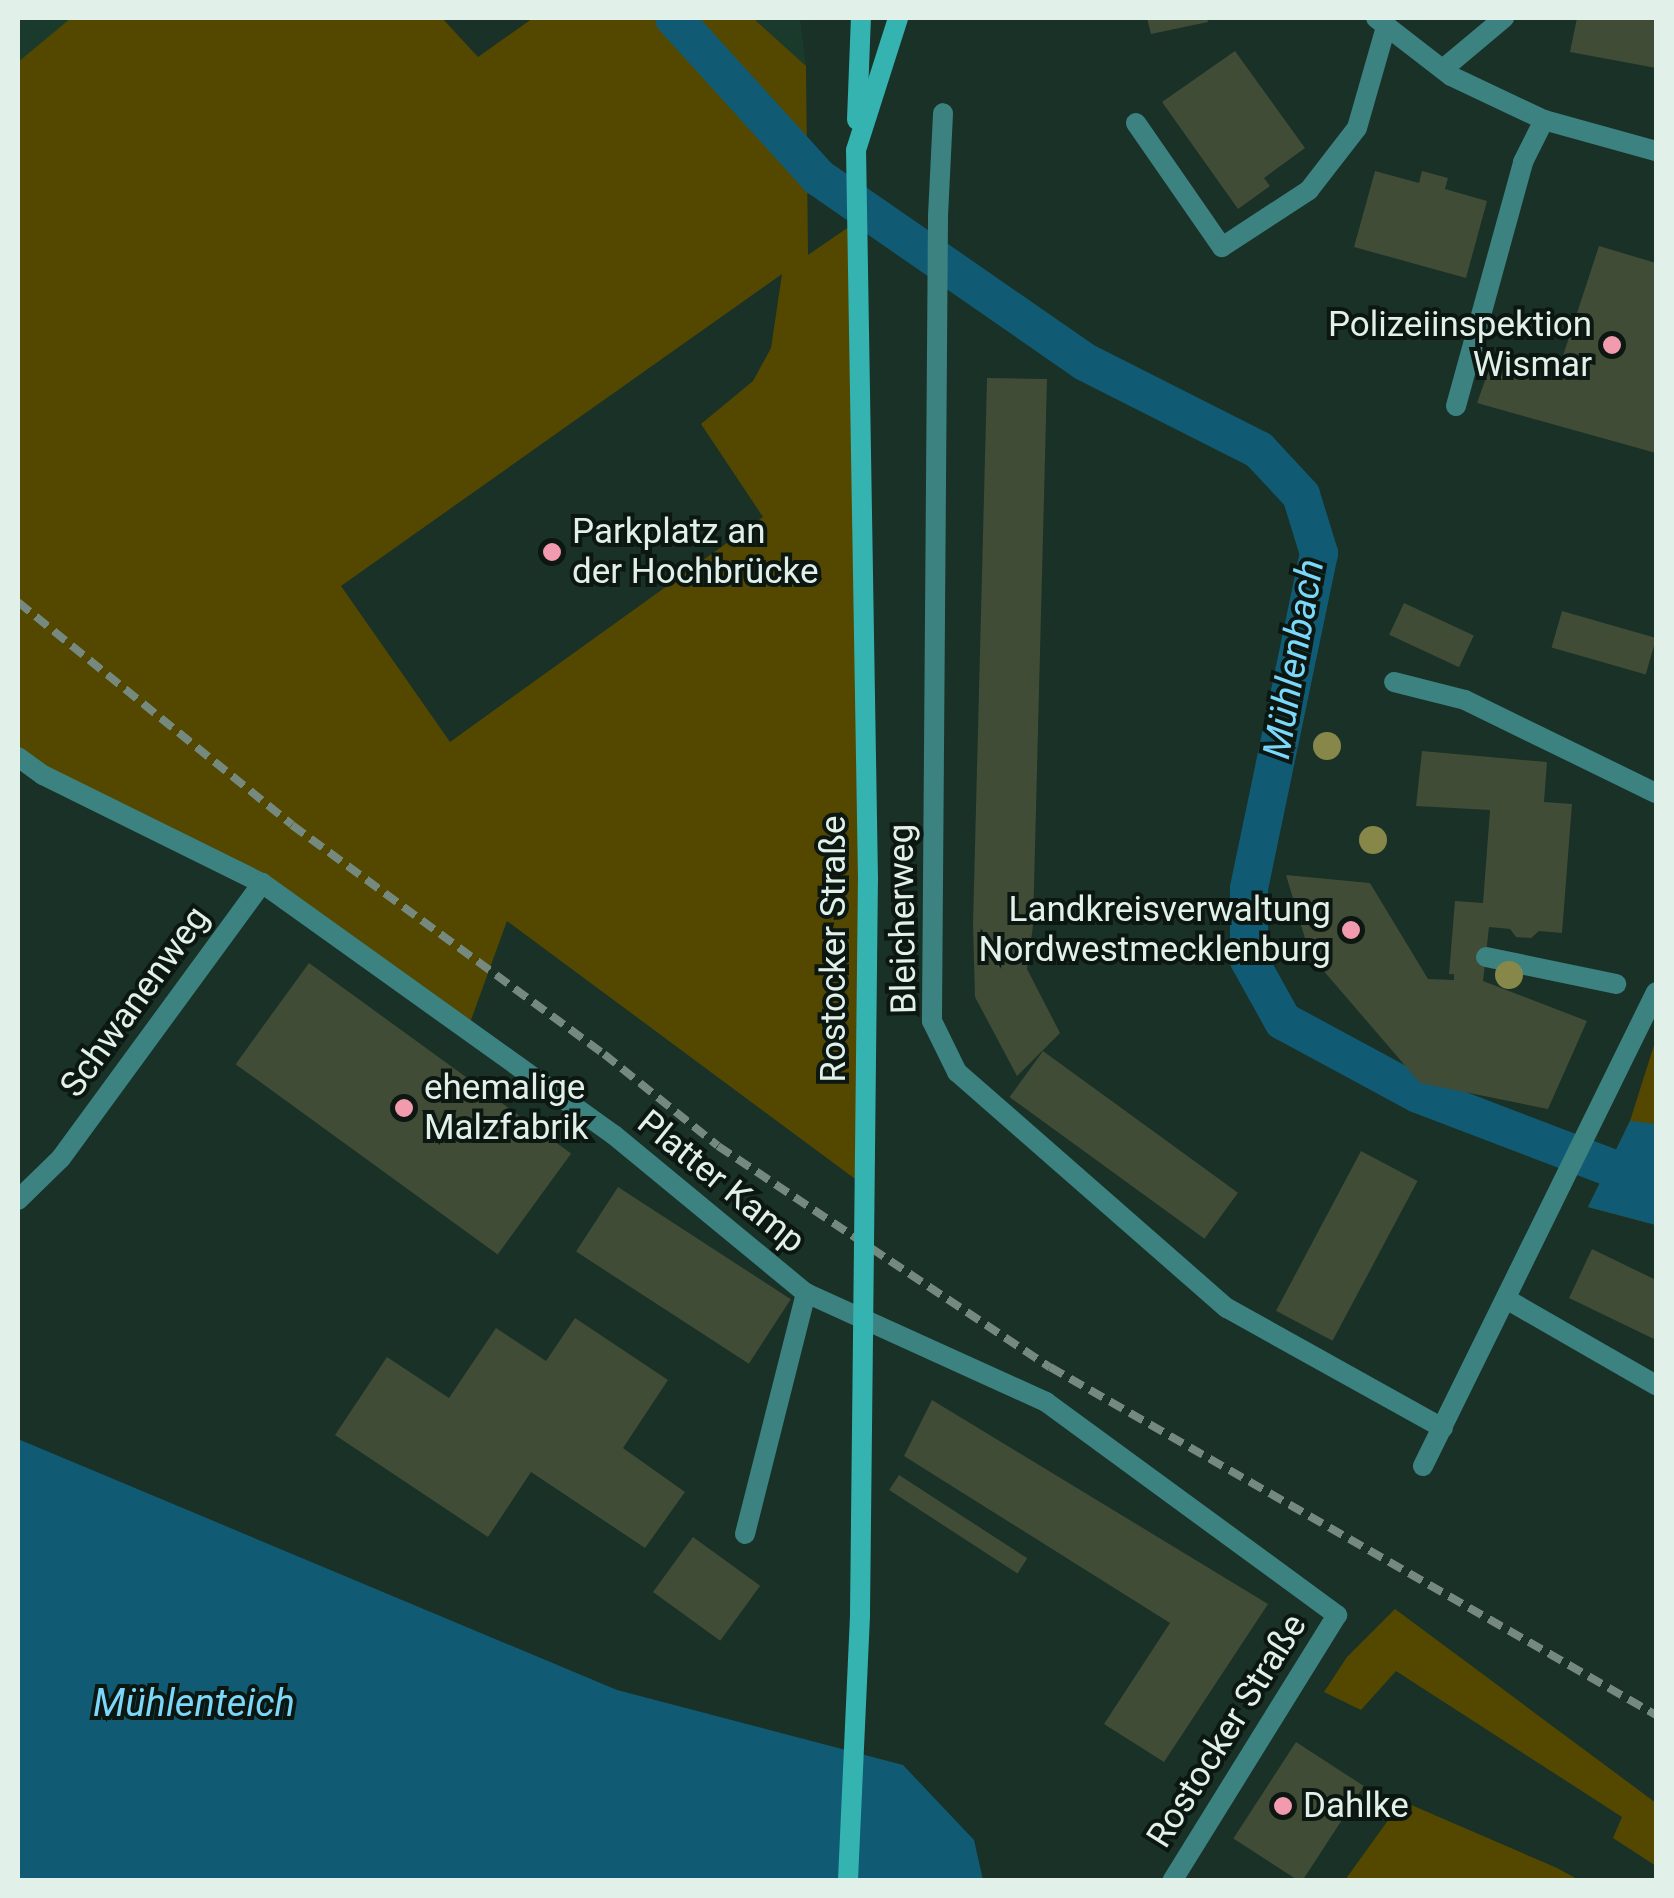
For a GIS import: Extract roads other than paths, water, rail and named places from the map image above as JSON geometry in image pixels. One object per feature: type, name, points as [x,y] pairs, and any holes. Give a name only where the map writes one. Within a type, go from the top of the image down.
[{"type":"main road","name":"Rostocker Straße","points":[[848,1880],[860,1595],[868,898],[856,150],[861,18]]},
{"type":"main road","points":[[856,150],[898,18]]},
{"type":"street","points":[[1443,70],[1504,18]]},
{"type":"street","points":[[1136,124],[1222,247],[1309,190],[1357,128],[1381,22],[1443,70],[1544,120],[1656,151]]},
{"type":"street","name":"Bleicherweg","points":[[942,113],[932,1020],[957,1072],[1227,1308],[1443,1428]]},
{"type":"street","points":[[1456,406],[1523,162],[1544,120]]},
{"type":"street","points":[[1394,682],[1466,700],[1656,793]]},
{"type":"street","name":"Platter Kamp","points":[[18,757],[43,776],[262,883],[614,1136],[806,1293],[1046,1402],[1337,1616]]},
{"type":"street","name":"Schwanenweg","points":[[18,1200],[61,1158],[262,883]]},
{"type":"street","points":[[1486,956],[1616,984]]},
{"type":"street","points":[[1423,1466],[1508,1300],[1656,992]]},
{"type":"street","points":[[744,1534],[806,1293]]},
{"type":"street","points":[[1508,1300],[1656,1385]]},
{"type":"street","name":"Rostocker Straße","points":[[1173,1880],[1337,1616]]},
{"type":"water","points":[[1630,1121],[1656,1124],[1656,1225],[1588,1207]]},
{"type":"water","name":"Mühlenteich","points":[[18,1439],[617,1690],[903,1765],[974,1840],[983,1880],[18,1880]]},
{"type":"waterway","name":"Mühlenbach","points":[[674,18],[818,177],[1085,362],[1259,450],[1301,495],[1319,553],[1249,889],[1249,960],[1283,1021],[1418,1094],[1656,1185]]},
{"type":"railway","points":[[18,602],[292,825],[604,1054],[718,1146],[1050,1367],[1656,1715]]},
{"type":"place","name":"Polizeiinspektion Wismar","points":[[1612,345]]},
{"type":"place","name":"Parkplatz an der Hochbrücke","points":[[552,552]]},
{"type":"place","name":"Landkreisverwaltung Nordwestmecklenburg","points":[[1351,930]]},
{"type":"place","name":"ehemalige Malzfabrik","points":[[404,1108]]},
{"type":"place","name":"Dahlke","points":[[1283,1806]]}]
